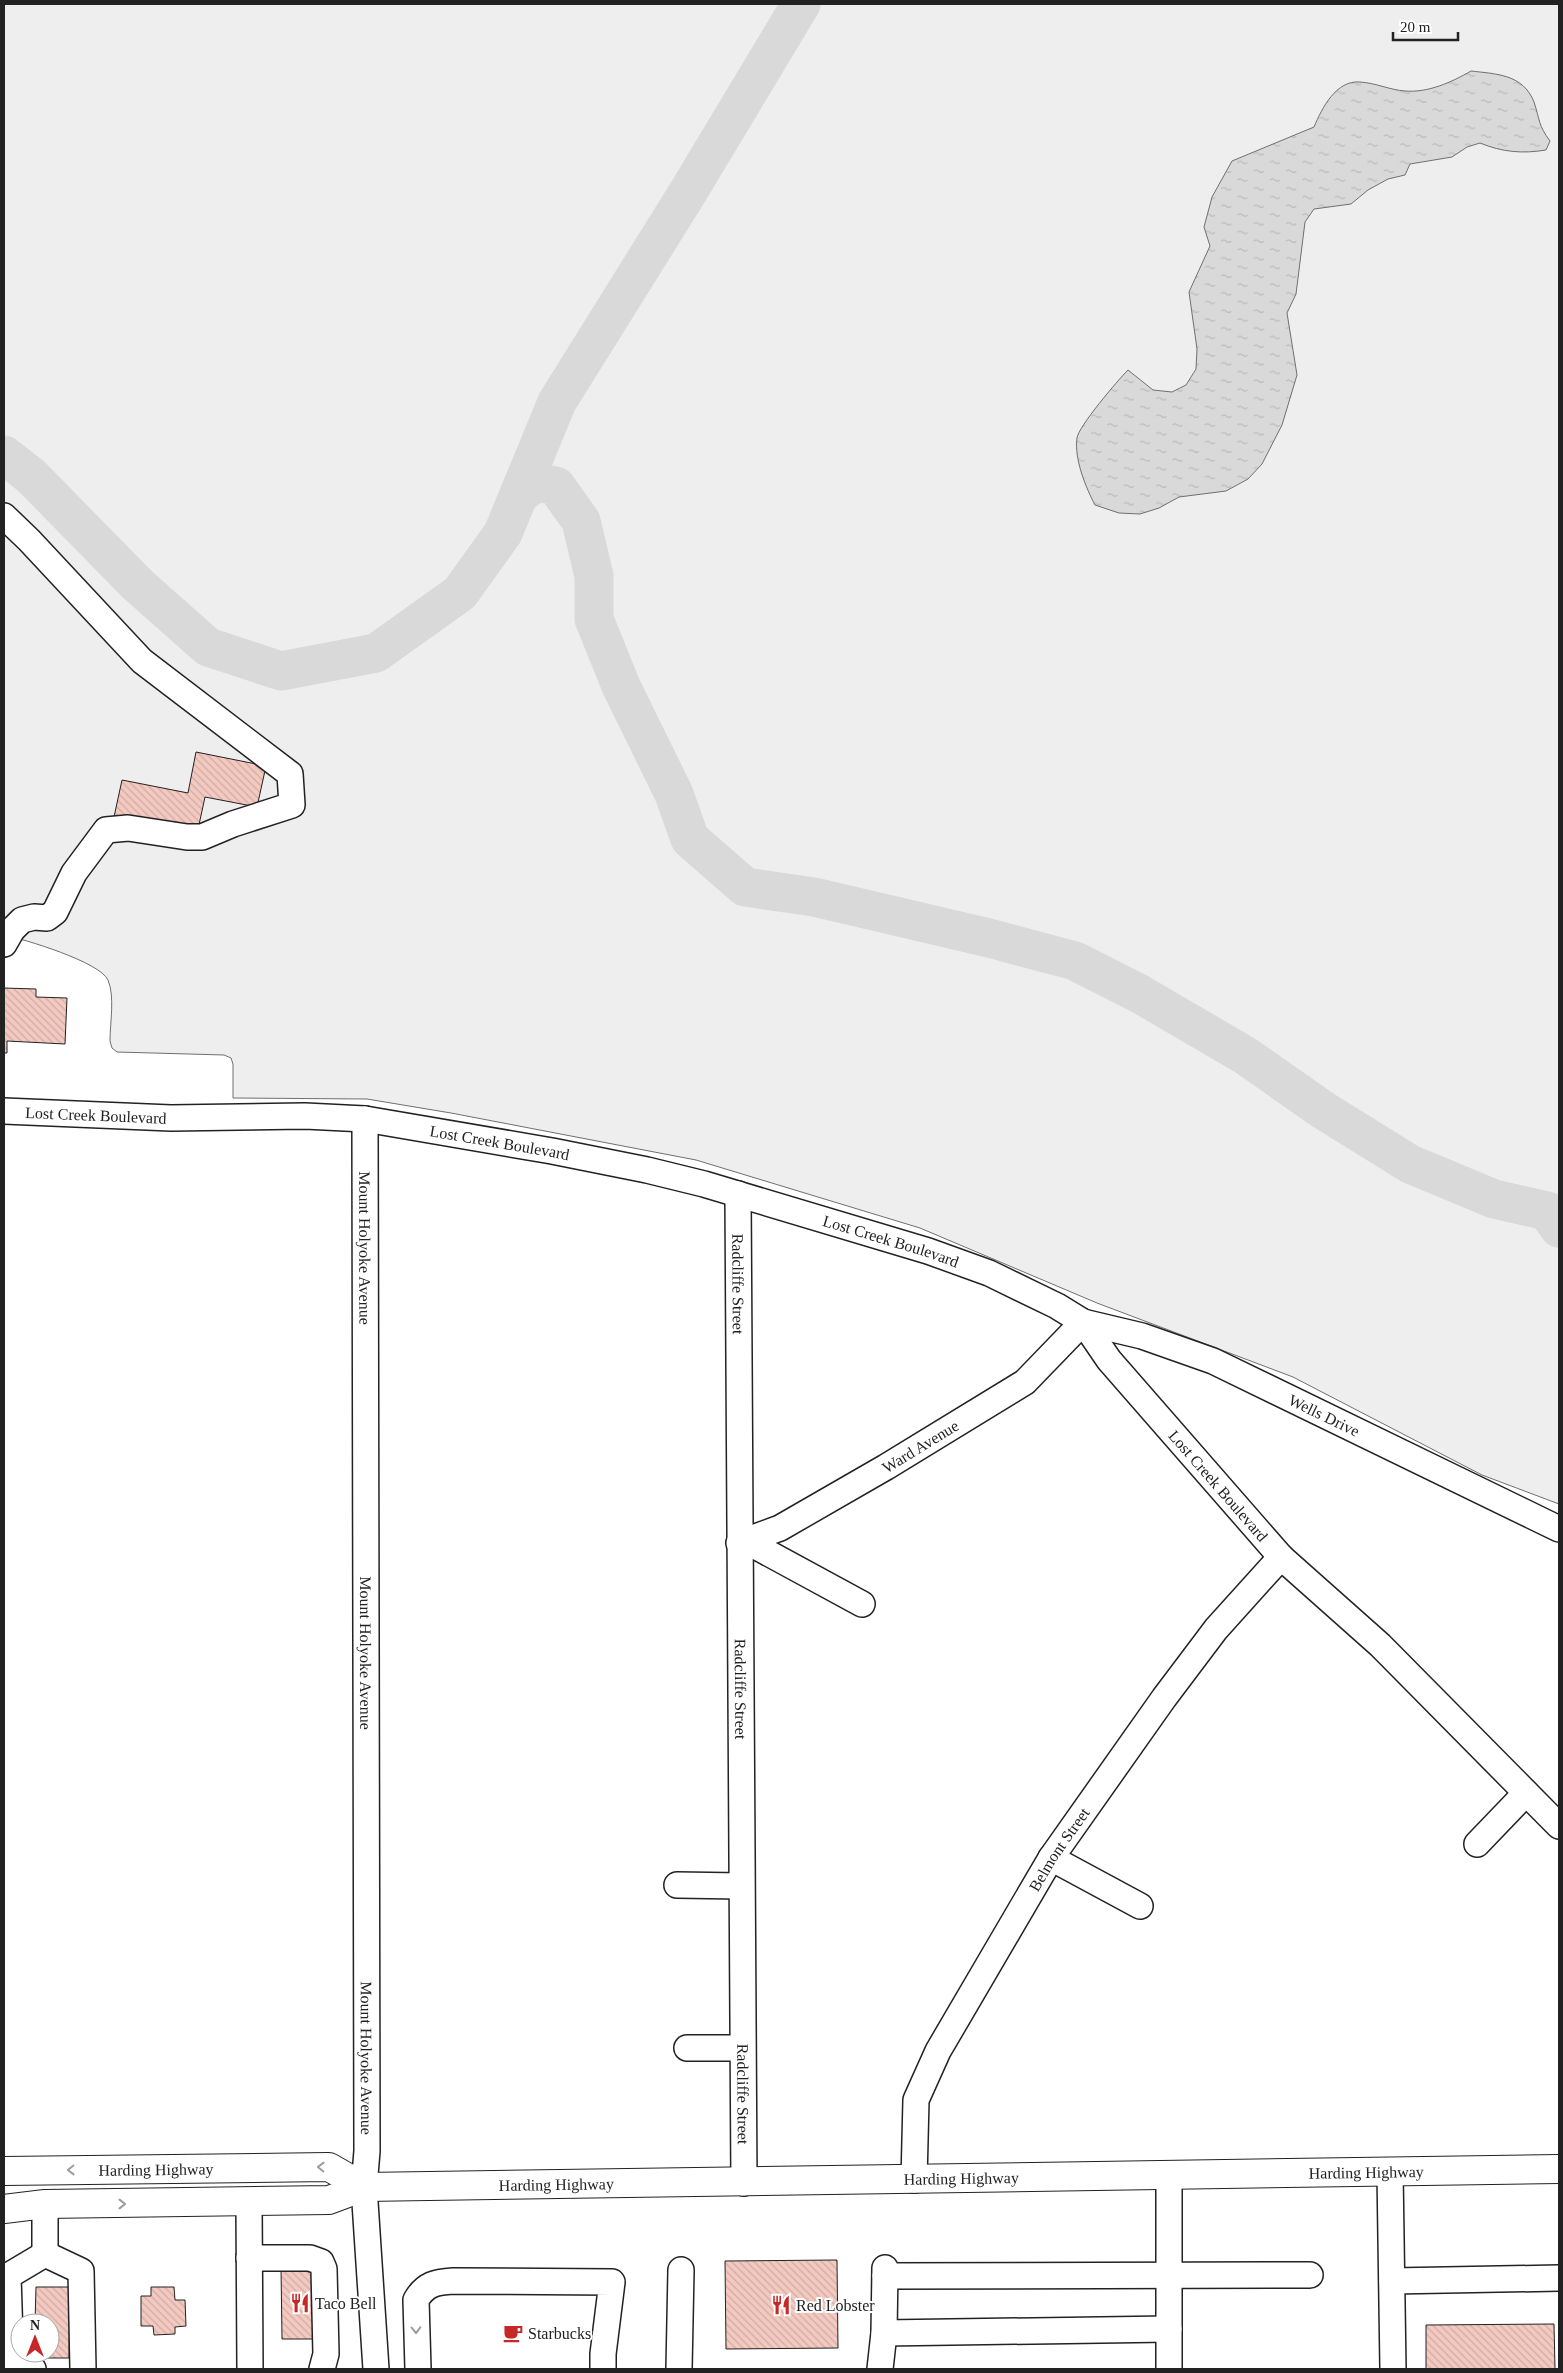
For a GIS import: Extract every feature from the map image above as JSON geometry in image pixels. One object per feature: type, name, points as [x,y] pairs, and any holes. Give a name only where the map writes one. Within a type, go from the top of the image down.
[{"type":"main road","name":"Harding Highway","points":[[4,2171],[328,2167],[364,2187]]},
{"type":"main road","name":"Harding Highway","points":[[4,2209],[45,2204],[328,2200],[364,2187],[744,2183],[1559,2168]]},
{"type":"street","points":[[4,516],[29,540],[142,661],[290,774],[292,805],[233,824],[202,838],[187,838],[128,828],[106,830],[74,873],[55,912],[47,918],[34,917],[22,920],[12,930],[4,944]]},
{"type":"street","name":"Lost Creek Boulevard","points":[[4,1111],[172,1118],[305,1116],[365,1119],[647,1170],[738,1194],[928,1251],[989,1273],[1058,1306],[1082,1322],[1109,1360],[1281,1557],[1380,1645],[1559,1826]]},
{"type":"street","name":"Mount Holyoke Avenue","points":[[365,1119],[367,2151],[364,2187],[376,2369]]},
{"type":"street","name":"Radcliffe Street","points":[[738,1194],[742,1542],[741,1886],[744,2183]]},
{"type":"street","name":"Wells Drive","points":[[1082,1322],[1142,1336],[1213,1361],[1559,1529]]},
{"type":"street","name":"Ward Avenue","points":[[742,1542],[780,1528],[886,1467],[1025,1382],[1082,1322]]},
{"type":"street","points":[[742,1542],[862,1604]]},
{"type":"street","name":"Belmont Street","points":[[914,2180],[916,2100],[938,2052],[1051,1858],[1164,1698],[1216,1629],[1281,1557]]},
{"type":"street","points":[[1477,1844],[1526,1793]]},
{"type":"street","points":[[1051,1858],[1140,1906]]},
{"type":"street","points":[[677,1885],[741,1886]]},
{"type":"street","points":[[687,2048],[742,2048]]},
{"type":"street","points":[[1390,2172],[1392,2369]]},
{"type":"street","points":[[1168,2369],[1169,2175]]},
{"type":"street","points":[[250,2202],[250,2369]]},
{"type":"street","points":[[45,2204],[45,2254]]},
{"type":"street","points":[[8,2276],[45,2254]]},
{"type":"street","points":[[45,2254],[81,2271],[83,2369]]},
{"type":"street","points":[[250,2258],[310,2258],[321,2262],[324,2269],[326,2354],[322,2369]]},
{"type":"street","points":[[679,2369],[681,2270]]},
{"type":"street","points":[[880,2369],[884,2333],[885,2272],[1310,2275]]},
{"type":"street","points":[[8,2276],[11,2369]]},
{"type":"street","points":[[8,2276],[19,2292],[18,2362],[33,2369]]},
{"type":"street","points":[[1392,2281],[1559,2278]]},
{"type":"street","points":[[418,2369],[416,2300],[420,2292],[431,2284],[453,2281],[612,2282],[603,2354],[603,2369]]},
{"type":"street","points":[[66,2369],[75,2358],[73,2306],[81,2288]]},
{"type":"street","points":[[884,2333],[1168,2329]]},
{"type":"shaded area","points":[[4,4],[1559,4],[1559,1504],[1482,1475],[1293,1377],[1097,1303],[920,1228],[696,1160],[451,1113],[367,1099],[233,1098],[233,1064],[231,1058],[224,1055],[117,1052],[112,1048],[110,1041],[111,994],[108,980],[102,973],[60,952],[4,935]]},
{"type":"water","points":[[1471,71],[1508,77],[1523,86],[1534,102],[1541,126],[1550,141],[1546,150],[1512,151],[1480,143],[1467,147],[1452,157],[1410,164],[1405,175],[1388,179],[1368,190],[1351,204],[1314,209],[1305,222],[1296,294],[1287,313],[1297,375],[1282,425],[1262,464],[1248,479],[1226,491],[1179,497],[1159,508],[1140,514],[1119,513],[1095,505],[1088,490],[1077,455],[1079,432],[1091,414],[1128,370],[1153,390],[1172,392],[1186,385],[1196,369],[1197,349],[1189,292],[1210,246],[1204,227],[1212,197],[1232,161],[1314,127],[1331,97],[1337,90],[1351,83],[1360,82],[1414,91],[1440,86]]},
{"type":"building","points":[[196,752],[266,766],[257,807],[205,797],[197,834],[114,817],[122,780],[188,793]]},
{"type":"building","points":[[4,988],[36,989],[36,997],[67,998],[65,1044],[7,1041],[7,1053],[4,1053]]},
{"type":"building","name":"Red Lobster","points":[[837,2260],[838,2348],[726,2349],[725,2261]]},
{"type":"building","name":"Taco Bell","points":[[281,2267],[319,2267],[319,2339],[282,2339]]},
{"type":"building","points":[[36,2287],[70,2287],[69,2358],[60,2358],[60,2313],[35,2313]]},
{"type":"building","points":[[151,2287],[174,2287],[175,2300],[185,2300],[186,2326],[175,2327],[175,2334],[154,2335],[153,2326],[141,2326],[141,2296],[151,2296]]},
{"type":"building","points":[[1554,2324],[1555,2369],[1426,2369],[1426,2325]]},
{"type":"waterway","points":[[4,455],[31,476],[138,585],[208,647],[281,671],[376,653],[460,593],[503,533],[557,402],[688,192],[801,4]]},
{"type":"waterway","points":[[519,495],[536,482],[556,486],[581,521],[594,576],[594,619],[621,686],[674,794],[690,839],[745,887],[814,897],[989,938],[1075,961],[1140,994],[1246,1056],[1323,1110],[1410,1164],[1494,1199],[1547,1211],[1559,1228]]},
{"type":"place","name":"Taco Bell","points":[[300,2303]]},
{"type":"place","name":"Red Lobster","points":[[781,2305]]},
{"type":"place","name":"Starbucks","points":[[513,2333]]}]
